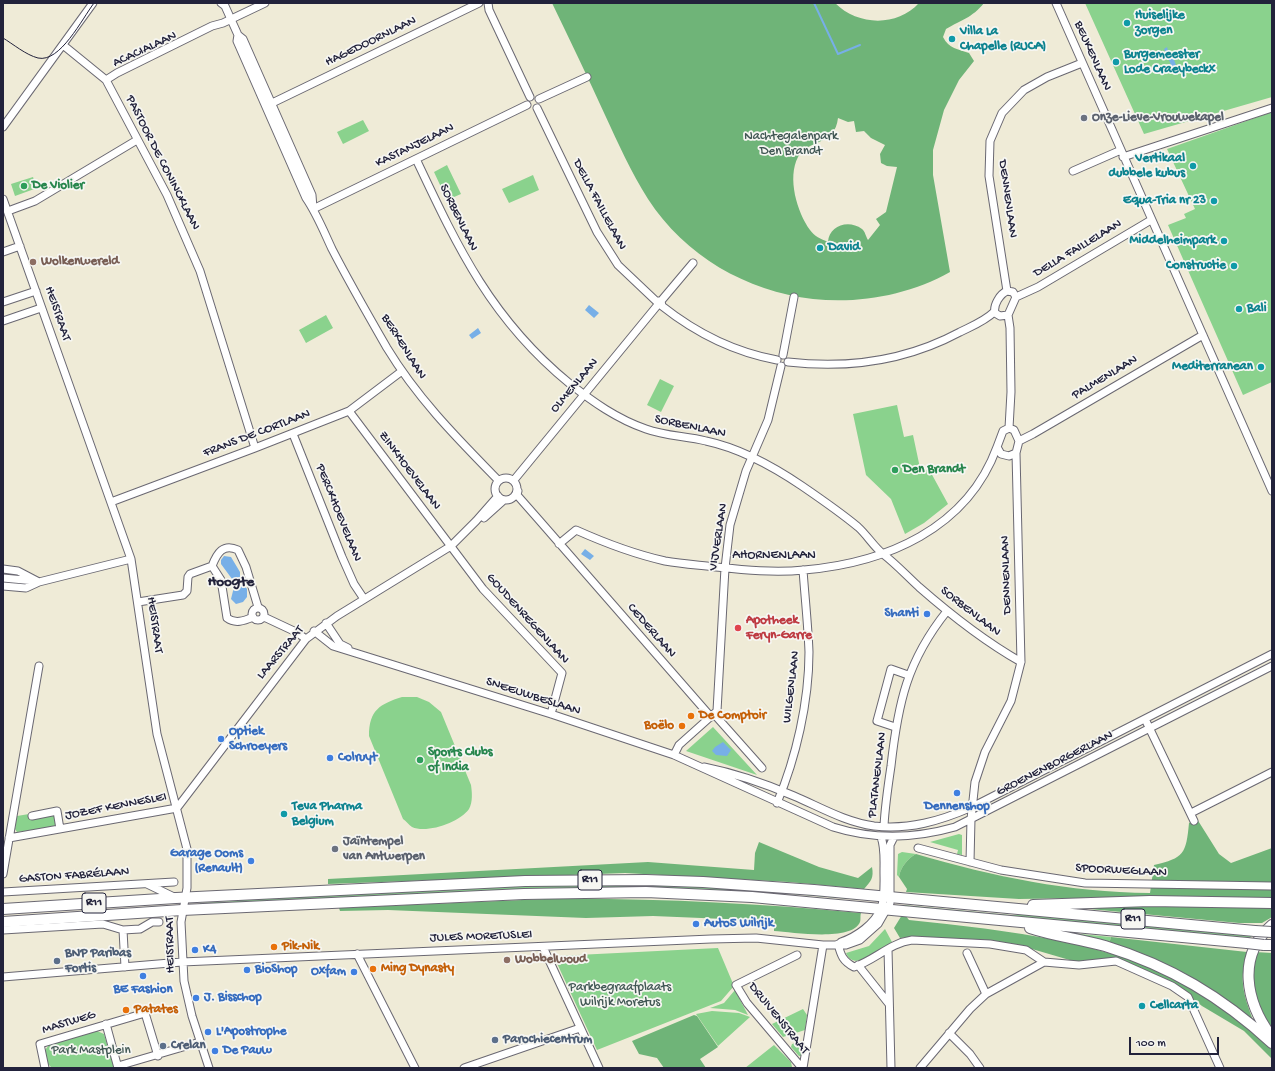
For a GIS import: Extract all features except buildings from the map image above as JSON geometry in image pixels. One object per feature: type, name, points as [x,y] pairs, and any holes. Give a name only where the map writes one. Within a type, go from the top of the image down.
[{"type":"highway","name":"R11","points":[[3,909],[181,898],[525,881],[585,880],[703,882],[1272,932]]},
{"type":"highway","name":"R11","points":[[3,922],[182,910],[584,892],[723,895],[1268,945]]},
{"type":"highway","points":[[1011,908],[1057,903],[1150,901],[1272,903]]},
{"type":"highway","points":[[1010,922],[1038,931],[1105,946],[1155,963],[1201,988],[1245,1018],[1272,1043]]},
{"type":"highway","points":[[1272,925],[1255,946],[1248,967],[1247,979],[1252,1003],[1261,1022],[1272,1037]]},
{"type":"street","points":[[3,127],[93,3]]},
{"type":"street","name":"ACACIALAAN","points":[[106,80],[130,66],[212,26],[231,20],[265,3]]},
{"type":"street","points":[[484,3],[530,97]]},
{"type":"street","name":"HAGEDOORNLAAN","points":[[269,104],[484,3]]},
{"type":"street","name":"BEUKENLAAN","points":[[1056,3],[1122,154],[1148,221],[1203,335],[1272,491]]},
{"type":"street","name":"BERKENLAAN","points":[[223,4],[238,36],[237,41],[312,194],[313,209],[359,299],[402,371],[447,428],[498,480]]},
{"type":"street","name":"PASTOOR DE CONINCKLAAN","points":[[63,45],[106,80],[167,194],[197,264],[255,448]]},
{"type":"street","name":"DENNENLAAN","points":[[1007,291],[989,176],[990,141],[1002,113],[1024,90],[1082,63]]},
{"type":"street","points":[[539,99],[587,77]]},
{"type":"street","points":[[536,96],[539,99],[540,104],[537,108],[531,109],[527,105],[527,100],[530,97],[536,96]]},
{"type":"street","name":"KASTANJELAAN","points":[[313,209],[527,105]]},
{"type":"street","name":"DELLA FAILLELAAN","points":[[537,108],[597,232],[618,266],[659,304],[691,328],[716,340],[779,363]]},
{"type":"street","points":[[1073,171],[1122,154],[1272,108]]},
{"type":"street","points":[[8,211],[35,201],[137,140]]},
{"type":"street","name":"SORBENLAAN","points":[[416,159],[462,255],[496,307],[512,327],[540,356],[584,394],[613,414],[647,430],[708,441],[726,446],[752,458],[798,483],[822,499],[858,528],[882,553],[891,558],[905,574],[947,611],[986,641],[1021,662]]},
{"type":"street","name":"HEISTRAAT","points":[[3,198],[131,559],[157,734],[187,849],[188,866],[181,898],[182,962],[187,995],[209,1068]]},
{"type":"street","name":"DELLA FAILLELAAN","points":[[1016,297],[1038,287],[1148,221]]},
{"type":"street","points":[[3,252],[20,246]]},
{"type":"street","name":"OLMENLAAN","points":[[514,480],[692,263]]},
{"type":"street","points":[[3,302],[36,290]]},
{"type":"street","points":[[783,355],[778,357],[779,363],[785,365],[788,362],[848,365],[890,359],[926,348],[980,322],[994,312],[1001,295],[1007,291],[1013,292],[1016,297],[1008,314],[1010,328],[1011,392],[1009,428]]},
{"type":"street","points":[[783,355],[794,297]]},
{"type":"street","points":[[3,322],[41,308]]},
{"type":"street","points":[[994,312],[1000,316],[1008,314]]},
{"type":"street","name":"PALMENLAAN","points":[[1019,440],[1034,434],[1203,335]]},
{"type":"street","points":[[783,355],[786,356],[788,362]]},
{"type":"street","name":"VIJVERLAAN","points":[[712,716],[717,711],[725,568],[730,525],[735,504],[768,420],[779,363]]},
{"type":"street","name":"FRANS DE CORTLAAN","points":[[111,502],[293,434],[349,411],[402,371]]},
{"type":"street","name":"ZINKHOEVELAAN","points":[[349,411],[451,546]]},
{"type":"street","points":[[1009,428],[1014,430],[1019,440]]},
{"type":"street","points":[[1009,428],[1003,431],[997,447],[1001,454],[1009,456],[1016,453]]},
{"type":"street","name":"PERCKHOEVELAAN","points":[[293,434],[342,557],[354,584],[364,599]]},
{"type":"street","name":"DENNENLAAN","points":[[972,807],[978,771],[1011,701],[1021,662],[1016,453],[1019,440]]},
{"type":"street","name":"AHORNENLAAN","points":[[560,544],[576,530],[614,546],[666,561],[725,568],[761,570],[803,570],[844,565],[882,553],[919,538],[939,526],[956,510],[980,483],[997,447]]},
{"type":"street","points":[[508,477],[514,480],[518,491],[513,498],[501,498],[495,490],[498,480],[508,477]]},
{"type":"street","name":"CEDERLAAN","points":[[518,491],[518,495],[539,520],[712,716]]},
{"type":"street","name":"LAARSTRAAT","points":[[177,808],[306,639],[314,631],[451,546],[501,498]]},
{"type":"street","name":"CEDERLAAN","points":[[513,498],[516,498],[539,520]]},
{"type":"street","name":"GOUDENREGENLAAN","points":[[451,546],[484,589],[562,673],[551,714]]},
{"type":"street","points":[[212,566],[216,554],[221,549],[227,547],[238,550],[246,567],[258,608],[264,611],[264,617]]},
{"type":"street","points":[[3,586],[26,588],[38,582],[131,559]]},
{"type":"street","points":[[138,602],[183,595],[187,591],[188,577],[190,574],[212,566]]},
{"type":"street","points":[[212,566],[221,580],[227,618],[239,622],[253,617]]},
{"type":"street","points":[[3,569],[18,571],[38,582]]},
{"type":"street","name":"WILGENLAAN","points":[[777,803],[782,791],[798,735],[807,679],[809,654],[803,570]]},
{"type":"street","points":[[3,578],[38,582]]},
{"type":"street","points":[[253,617],[253,611],[258,608]]},
{"type":"street","name":"PLATANENLAAN","points":[[884,826],[895,727],[908,675],[929,634],[947,611]]},
{"type":"street","points":[[253,617],[258,621],[264,617]]},
{"type":"street","points":[[264,617],[296,632],[306,639]]},
{"type":"street","name":"SNEEUWBESLAAN","points":[[326,623],[340,644],[359,654]]},
{"type":"street","name":"SNEEUWBESLAAN","points":[[314,631],[333,646],[551,714],[674,755],[777,803]]},
{"type":"street","name":"GROENENBORGERLAAN","points":[[782,791],[843,818],[862,824],[884,826],[922,824],[948,818],[1272,654]]},
{"type":"street","points":[[3,874],[39,666]]},
{"type":"street","name":"GROENENBORGERLAAN","points":[[777,803],[851,833],[894,838],[943,831],[971,819],[1272,666]]},
{"type":"street","name":"PLATANENLAAN","points":[[895,727],[877,722],[891,669],[908,675]]},
{"type":"street","points":[[674,755],[679,745],[712,716],[762,768]]},
{"type":"street","points":[[1145,719],[1194,821]]},
{"type":"street","name":"SNEEUWBESLAAN","points":[[698,766],[714,769],[782,791]]},
{"type":"street","points":[[1190,813],[1272,772]]},
{"type":"street","points":[[970,862],[972,807]]},
{"type":"street","name":"JOZEF KENNESLEI","points":[[9,838],[177,808]]},
{"type":"street","points":[[32,816],[57,811],[60,829]]},
{"type":"street","points":[[3,822],[11,823]]},
{"type":"street","name":"JULES MORETUSLEI","points":[[881,837],[884,850],[887,897]]},
{"type":"street","name":"JULES MORETUSLEI","points":[[3,976],[182,962],[756,938],[823,945],[852,944],[860,940],[878,924],[884,909],[887,897],[890,845],[894,838]]},
{"type":"street","name":"SPOORWEGLAAN","points":[[918,848],[1034,877],[1086,883],[1272,886]]},
{"type":"street","name":"GASTON FABRÉLAAN","points":[[3,892],[174,882]]},
{"type":"street","name":"GASTON FABRÉLAAN","points":[[146,884],[181,898]]},
{"type":"street","points":[[3,930],[103,924],[123,930],[140,929],[152,922],[159,922]]},
{"type":"street","points":[[123,930],[125,967]]},
{"type":"street","points":[[838,944],[845,962],[854,967],[900,942],[912,940],[990,944],[1026,950],[1044,962],[1079,965],[1116,961],[1172,986],[1188,997],[1220,1068]]},
{"type":"street","points":[[802,1068],[823,945]]},
{"type":"street","points":[[543,947],[599,1068]]},
{"type":"street","points":[[888,949],[891,1068]]},
{"type":"street","points":[[967,953],[986,994]]},
{"type":"street","points":[[357,954],[415,1068]]},
{"type":"street","name":"DRUIVENSTRAAT","points":[[797,955],[736,985],[747,1003],[802,1068]]},
{"type":"street","points":[[920,1068],[949,1032],[986,994],[1044,962]]},
{"type":"street","points":[[858,965],[890,1004]]},
{"type":"street","points":[[158,1056],[145,1013],[106,1024],[118,1067],[158,1056],[200,1042]]},
{"type":"street","name":"MASTWEG","points":[[45,1068],[40,1044],[106,1024]]},
{"type":"street","points":[[464,1068],[580,1028]]},
{"type":"street","points":[[949,1032],[970,1054],[980,1068]]},
{"type":"street","points":[[145,1059],[147,1067]]},
{"type":"green space","name":"Nachtegalenpark Den Brandt","points":[[552,3],[835,3],[844,11],[855,16],[877,21],[889,20],[900,16],[910,11],[919,3],[984,3],[971,15],[946,29],[943,37],[951,46],[969,53],[974,61],[959,80],[944,110],[933,150],[933,175],[950,272],[918,287],[884,296],[848,300],[813,299],[788,295],[741,279],[699,254],[680,238],[648,199],[625,157]],"holes":[[[838,118],[848,122],[854,121],[856,132],[864,131],[871,138],[885,145],[880,154],[881,163],[887,166],[897,167],[886,212],[876,219],[880,225],[868,240],[862,229],[857,226],[845,224],[836,228],[832,232],[829,236],[828,242],[818,237],[805,223],[795,195],[793,175],[795,165],[802,151],[827,138],[836,127]]]},
{"type":"green space","points":[[1085,3],[1272,3],[1272,97],[1144,134]]},
{"type":"green space","name":"Middelheimpark","points":[[1272,112],[1272,382],[1243,395],[1168,225],[1186,218],[1184,214],[1195,209],[1167,149]]},
{"type":"green space","points":[[363,120],[369,131],[343,144],[337,132]]},
{"type":"green space","points":[[447,165],[461,194],[447,200],[434,172]]},
{"type":"green space","points":[[533,175],[539,190],[509,203],[502,189]]},
{"type":"green space","name":"De Violier","points":[[33,177],[37,188],[15,196],[11,184]]},
{"type":"green space","points":[[326,315],[333,328],[306,343],[299,330]]},
{"type":"green space","points":[[660,379],[674,386],[661,412],[647,405]]},
{"type":"green space","name":"Den Brandt","points":[[897,405],[904,437],[913,435],[920,468],[930,471],[948,504],[924,523],[905,534],[891,499],[866,475],[853,414]]},
{"type":"green space","name":"Sports Clubs of India","points":[[402,697],[417,697],[429,702],[441,712],[471,785],[472,800],[469,809],[465,814],[443,826],[418,829],[412,827],[403,819],[369,736],[371,720],[377,709],[388,702]]},
{"type":"green space","points":[[713,727],[757,775],[686,751]]},
{"type":"green space","points":[[29,814],[55,814],[58,828],[17,832],[15,829],[17,816]]},
{"type":"green space","points":[[1197,819],[1219,854],[1231,863],[1272,848],[1272,897],[1019,899],[906,892],[907,889],[899,877],[905,864],[916,854],[974,870],[1032,882],[1090,890],[1150,893],[1154,865],[1172,860],[1182,853],[1185,848],[1189,823]]},
{"type":"green space","points":[[959,834],[962,835],[962,855],[957,854],[958,850],[930,842]]},
{"type":"green space","points":[[759,842],[819,867],[858,878],[872,867],[872,877],[864,889],[789,882],[625,873],[328,884],[328,879],[648,862],[754,870],[755,853]]},
{"type":"green space","points":[[902,852],[916,854],[905,864],[899,877],[897,875],[898,854]]},
{"type":"green space","points":[[525,885],[702,885],[862,898],[862,900],[746,890],[738,893],[200,906],[200,903],[237,901],[243,899]]},
{"type":"green space","points":[[545,899],[624,899],[703,902],[781,906],[861,913],[860,922],[855,928],[846,932],[834,934],[807,934],[774,931],[774,921],[653,916],[586,918],[388,910],[340,911],[339,908]]},
{"type":"green space","points":[[903,905],[1010,915],[1028,914],[1252,935],[1250,938],[902,907]]},
{"type":"green space","points":[[1171,905],[1272,908],[1272,917],[1262,923],[1239,923],[1068,907]]},
{"type":"green space","points":[[902,915],[905,915],[909,920],[1022,934],[1060,941],[1132,961],[1167,975],[1220,1005],[1272,1050],[1272,1059],[1244,1031],[1202,1006],[1187,994],[1127,963],[1073,961],[1032,949],[988,940],[910,937],[900,938],[894,928]]},
{"type":"green space","points":[[885,929],[892,942],[868,958],[855,961],[850,959],[846,953],[869,946]]},
{"type":"green space","points":[[1070,933],[1111,937],[1109,944]]},
{"type":"green space","points":[[1111,937],[1247,952],[1243,971],[1243,986],[1253,1020],[1213,991],[1170,966],[1109,944]]},
{"type":"green space","name":"Parkbegraafplaats Wilrijk Moretus","points":[[718,948],[734,986],[721,1001],[597,1050],[555,959],[557,956]]},
{"type":"green space","points":[[1255,952],[1272,953],[1272,1030],[1255,1001],[1252,966]]},
{"type":"green space","points":[[735,990],[748,1015],[735,1010],[710,1008],[724,1003]]},
{"type":"green space","points":[[803,1009],[807,1015],[805,1030],[783,1037],[772,1024]]},
{"type":"green space","points":[[712,1011],[739,1013],[750,1017],[718,1046],[696,1014]]},
{"type":"green space","points":[[694,1015],[697,1016],[718,1047],[700,1059],[706,1068],[664,1068],[657,1058],[639,1054],[632,1041]]},
{"type":"green space","name":"Park Mastplein","points":[[97,1031],[104,1034],[114,1068],[52,1068],[48,1064],[45,1050],[49,1045]]},
{"type":"green space","points":[[802,1041],[801,1056],[799,1056],[791,1047],[792,1044]]},
{"type":"green space","points":[[774,1045],[791,1062],[792,1067],[745,1068]]},
{"type":"water","points":[[1167,47],[1170,58],[1173,57],[1176,65],[1172,67],[1164,49]]},
{"type":"water","points":[[589,305],[599,313],[594,318],[585,310]]},
{"type":"water","points":[[478,328],[481,333],[472,339],[469,335]]},
{"type":"water","points":[[585,549],[594,556],[590,560],[581,554]]},
{"type":"water","points":[[224,556],[231,557],[240,572],[240,580],[247,589],[247,597],[243,602],[236,604],[231,599],[235,583],[221,564],[221,560]]},
{"type":"water","points":[[723,742],[731,750],[727,756],[716,755],[712,751]]},
{"type":"waterway","points":[[814,3],[838,54],[860,45]]},
{"type":"tram line","points":[[3,38],[29,54],[38,58],[46,58],[54,54],[70,38],[94,3]]},
{"type":"place","name":"Huiselijke zorgen","points":[[1127,23]]},
{"type":"place","name":"Villa La Chapelle (RUCA)","points":[[952,39]]},
{"type":"place","name":"Burgemeester Lode Craeybeckx","points":[[1116,62]]},
{"type":"place","name":"Onze-Lieve-Vrouwekapel","points":[[1084,118]]},
{"type":"place","name":"Vertikaal dubbele kubus","points":[[1193,166]]},
{"type":"place","name":"De Violier","points":[[24,186]]},
{"type":"place","name":"Equa-Tria nr 23","points":[[1214,201]]},
{"type":"place","name":"Middelheimpark","points":[[1224,241]]},
{"type":"place","name":"David","points":[[820,248]]},
{"type":"place","name":"Wolkenwereld","points":[[33,262]]},
{"type":"place","name":"Constructie","points":[[1234,266]]},
{"type":"place","name":"Bali","points":[[1239,309]]},
{"type":"place","name":"Mediterranean","points":[[1261,367]]},
{"type":"place","name":"Den Brandt","points":[[895,470]]},
{"type":"place","name":"Shanti","points":[[927,614]]},
{"type":"place","name":"Apotheek Feryn-Garre","points":[[738,628]]},
{"type":"place","name":"De Comptoir","points":[[691,716]]},
{"type":"place","name":"Boëlo","points":[[682,726]]},
{"type":"place","name":"Optiek Schroeyers","points":[[221,739]]},
{"type":"place","name":"Colruyt","points":[[330,758]]},
{"type":"place","name":"Sports Clubs of India","points":[[420,760]]},
{"type":"place","name":"Dennenshop","points":[[957,793]]},
{"type":"place","name":"Teva Pharma Belgium","points":[[284,814]]},
{"type":"place","name":"Jaïntempel van Antwerpen","points":[[335,849]]},
{"type":"place","name":"Garage Ooms (Renault)","points":[[251,861]]},
{"type":"place","name":"Auto5 Wilrijk","points":[[696,924]]},
{"type":"place","name":"Pik-Nik","points":[[274,947]]},
{"type":"place","name":"K4","points":[[195,950]]},
{"type":"place","name":"Wobbelwoud","points":[[507,960]]},
{"type":"place","name":"BNP Paribas Fortis","points":[[57,961]]},
{"type":"place","name":"Ming Dynasty","points":[[373,969]]},
{"type":"place","name":"BioShop","points":[[247,970]]},
{"type":"place","name":"Oxfam","points":[[354,972]]},
{"type":"place","name":"BE Fashion","points":[[143,976]]},
{"type":"place","name":"J. Bisschop","points":[[196,998]]},
{"type":"place","name":"Cellcarta","points":[[1142,1006]]},
{"type":"place","name":"Patates","points":[[126,1010]]},
{"type":"place","name":"L'Apostrophe","points":[[208,1032]]},
{"type":"place","name":"Parochiecentrum","points":[[495,1040]]},
{"type":"place","name":"Crelan","points":[[163,1046]]},
{"type":"place","name":"De Pauw","points":[[215,1051]]},
{"type":"district","name":"Hoogte","points":[[231,583]]}]
